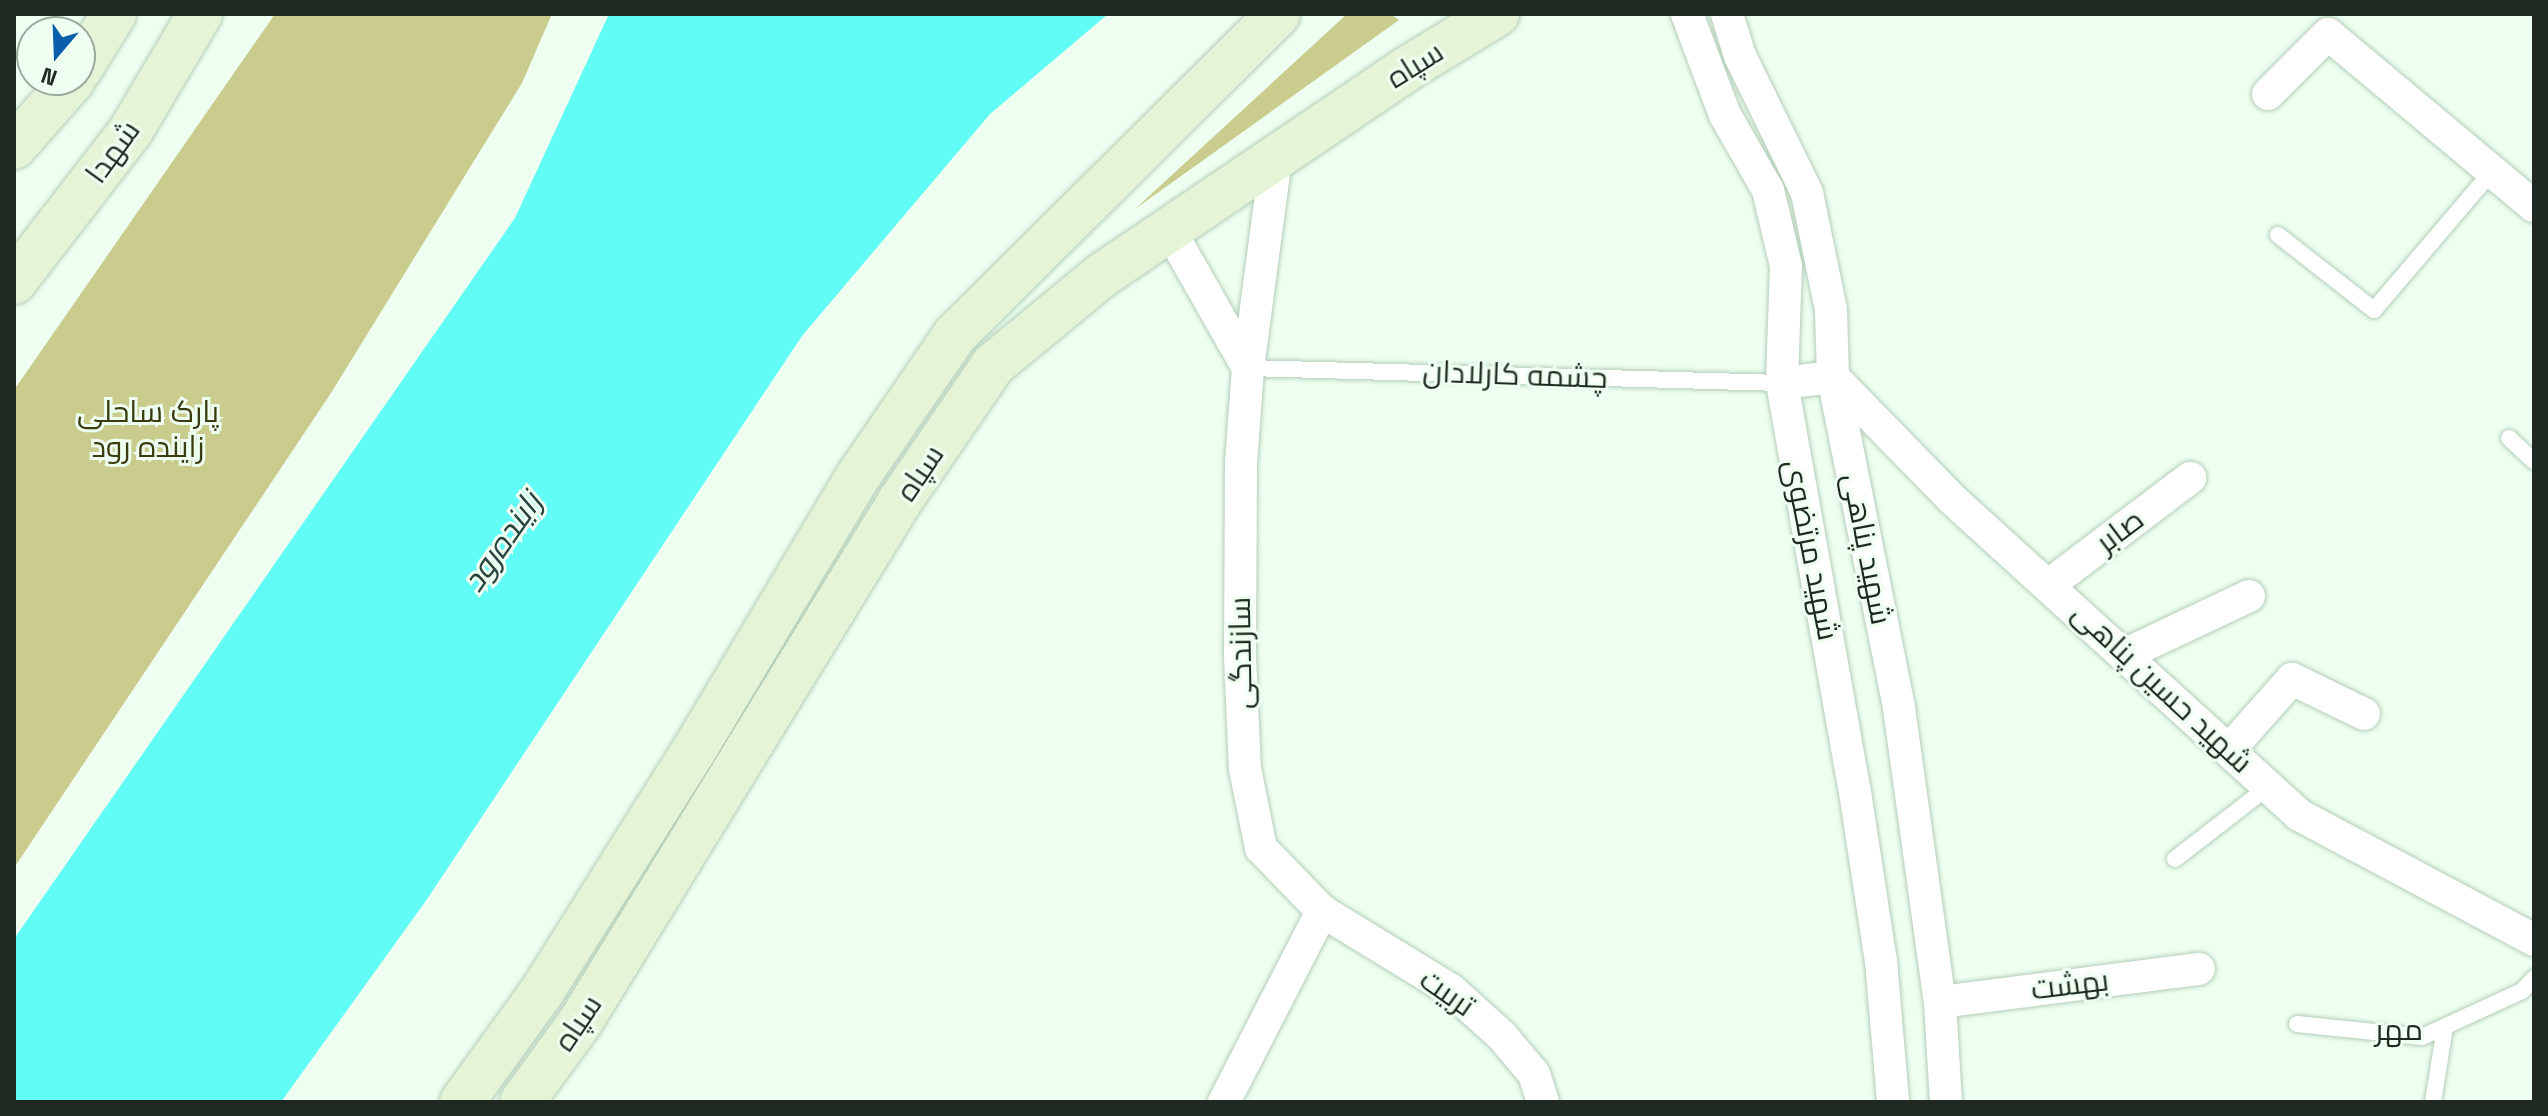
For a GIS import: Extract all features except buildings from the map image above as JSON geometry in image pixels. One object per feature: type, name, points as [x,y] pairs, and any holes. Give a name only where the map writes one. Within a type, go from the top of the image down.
[{"type":"main road","points":[[96,43],[114,14]]},
{"type":"main road","name":"شهدا","points":[[14,282],[130,132],[200,14]]},
{"type":"main road","name":"سپاه","points":[[462,1102],[541,993],[859,475],[955,335],[1278,14]]},
{"type":"main road","points":[[1405,70],[1438,14]]},
{"type":"main road","name":"سپاه","points":[[522,1102],[581,1021],[900,501],[993,365],[1101,276],[1405,70],[1497,14]]},
{"type":"main road","points":[[14,147],[59,96]]},
{"type":"street","name":"شهيد مرتضوی","points":[[1687,14],[1725,115],[1768,190],[1786,266],[1782,383],[1881,961],[1893,1102]]},
{"type":"street","name":"شهید پناهی","points":[[1727,14],[1740,56],[1807,193],[1831,310],[1833,377],[1899,708],[1940,1002],[1946,1102]]},
{"type":"street","points":[[2268,94],[2328,34],[2494,169],[2534,206]]},
{"type":"street","name":"سازندگی","points":[[1276,157],[1248,368],[1241,478],[1245,769],[1261,848],[1322,911]]},
{"type":"street","points":[[1169,229],[1248,368]]},
{"type":"street","points":[[1782,383],[1833,377]]},
{"type":"street","name":"شهید حسین پناهی","points":[[1833,377],[1952,499],[2050,584],[2299,815],[2534,940]]},
{"type":"street","name":"صابر","points":[[2050,584],[2190,478]]},
{"type":"street","points":[[2126,654],[2249,596]]},
{"type":"street","points":[[2229,750],[2292,679],[2364,714]]},
{"type":"street","points":[[1224,1102],[1322,911]]},
{"type":"street","name":"تربیت","points":[[1322,911],[1451,990],[1502,1036],[1534,1074],[1543,1102]]},
{"type":"street","name":"بهشت","points":[[1940,1002],[2199,969]]},
{"type":"lane","points":[[2278,235],[2374,310],[2494,169]]},
{"type":"lane","name":"چشمه کارلادان","points":[[1248,368],[1782,383]]},
{"type":"lane","points":[[2509,438],[2534,461]]},
{"type":"lane","points":[[2175,859],[2268,787]]},
{"type":"lane","name":"مهر","points":[[2297,1024],[2422,1037],[2522,991],[2534,978]]},
{"type":"lane","points":[[2433,1102],[2445,1027]]},
{"type":"green space","name":"پارک ساحلی زاینده رود","points":[[275,14],[552,14],[522,83],[331,393],[14,868],[14,390]]},
{"type":"green space","points":[[1347,14],[1391,14],[1399,20],[1135,209]]},
{"type":"water","name":"زاینده‌رود","points":[[609,14],[1108,14],[990,114],[802,336],[425,902],[281,1102],[14,1102],[14,939],[515,218]]}]
